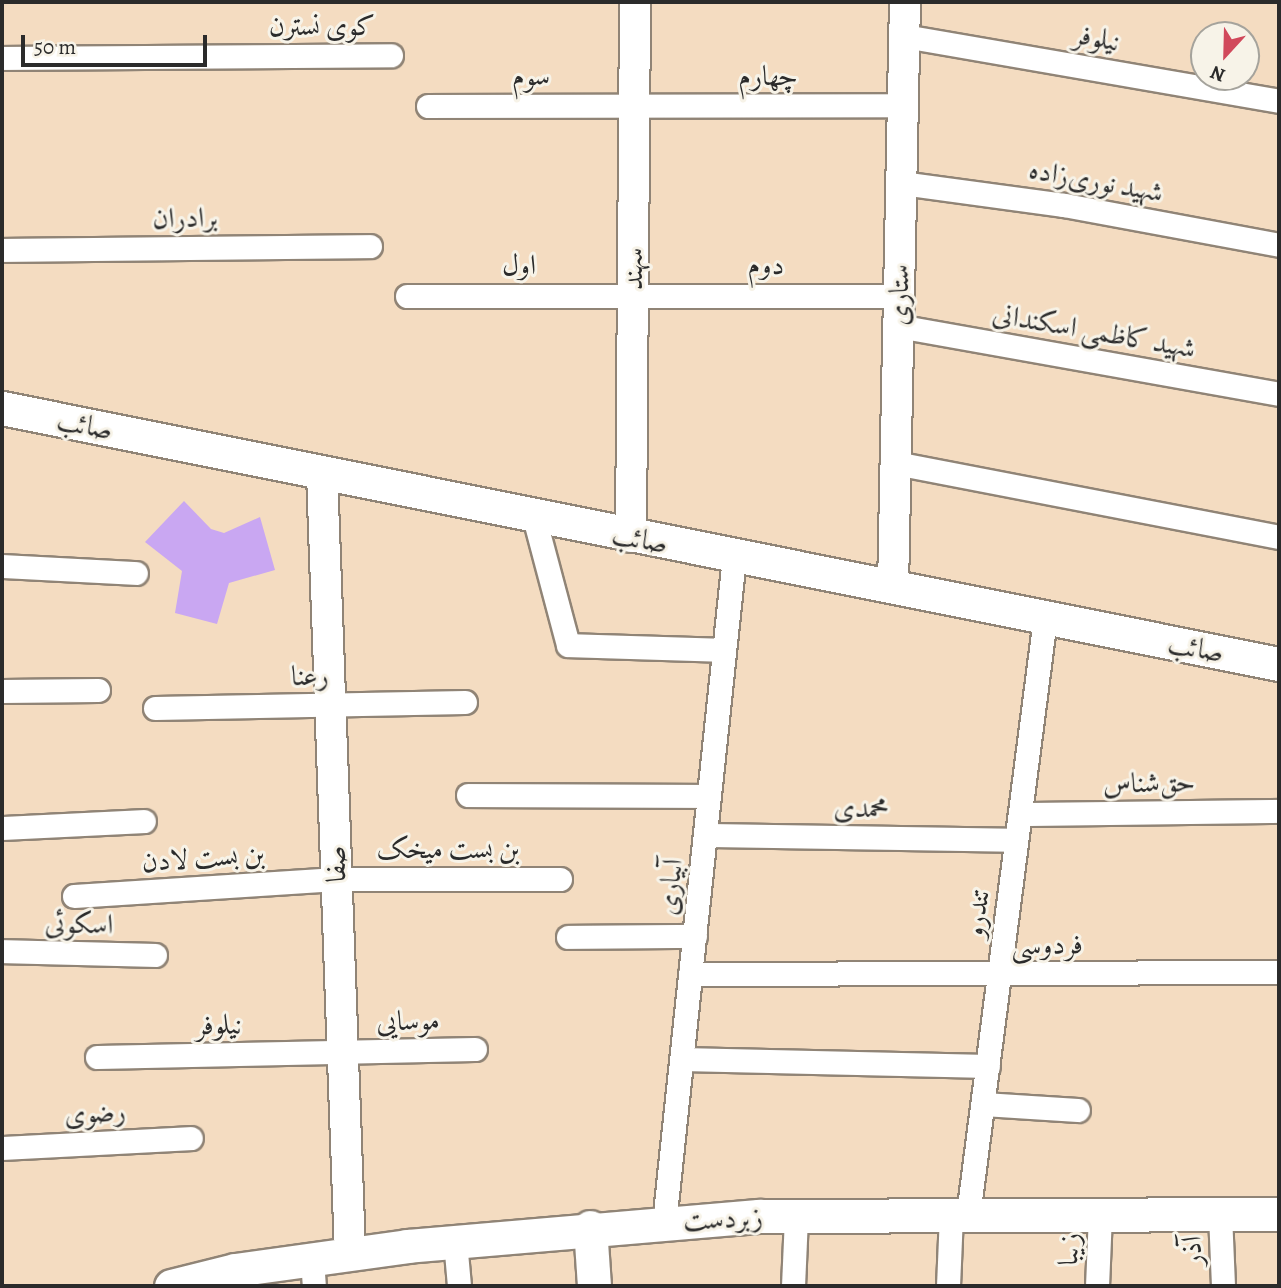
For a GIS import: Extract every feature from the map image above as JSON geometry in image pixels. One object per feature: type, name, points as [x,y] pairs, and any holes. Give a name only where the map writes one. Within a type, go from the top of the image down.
[{"type":"main road","name":"صائب","points":[[2,408],[734,558],[1279,664]]},
{"type":"main road","name":"زبردست","points":[[171,1286],[235,1270],[313,1273],[350,1254],[590,1227],[796,1216],[1279,1214]]},
{"type":"main road","points":[[590,1227],[594,1286]]},
{"type":"street","name":"سهند","points":[[631,537],[635,2]]},
{"type":"street","name":"ستاری","points":[[893,588],[905,2]]},
{"type":"street","name":"نیلوفر","points":[[904,36],[1279,101]]},
{"type":"street","name":"کوی نسترن","points":[[2,58],[391,55]]},
{"type":"street","name":"چهارم","points":[[634,106],[902,105]]},
{"type":"street","name":"سوم","points":[[428,106],[634,106]]},
{"type":"street","name":"شهید نوری‌زاده","points":[[901,183],[1064,205],[1279,245]]},
{"type":"street","name":"برادران","points":[[2,250],[370,246]]},
{"type":"street","name":"اول","points":[[407,296],[633,294]]},
{"type":"street","name":"دوم","points":[[633,294],[899,296]]},
{"type":"street","name":"شهید کاظمی اسکندانی","points":[[898,326],[1279,394]]},
{"type":"street","points":[[895,463],[1279,537]]},
{"type":"street","name":"صفا","points":[[322,474],[350,1254]]},
{"type":"street","points":[[534,517],[568,645],[724,650]]},
{"type":"street","name":"آبیاری","points":[[664,1223],[734,558]]},
{"type":"street","points":[[2,566],[136,573]]},
{"type":"street","name":"تندرو","points":[[948,1286],[983,1104],[1045,618]]},
{"type":"street","points":[[2,691],[97,690]]},
{"type":"street","name":"رعنا","points":[[155,708],[465,702]]},
{"type":"street","points":[[467,795],[709,796]]},
{"type":"street","name":"حق‌شناس","points":[[1020,814],[1279,811]]},
{"type":"street","points":[[2,828],[144,821]]},
{"type":"street","name":"محمدی","points":[[705,835],[1016,840]]},
{"type":"street","name":"بن بست میخک","points":[[336,879],[560,879]]},
{"type":"street","name":"بن بست لادن","points":[[74,896],[336,879]]},
{"type":"street","points":[[568,937],[695,936]]},
{"type":"street","name":"اسکوئی","points":[[2,951],[155,955]]},
{"type":"street","name":"فردوسی","points":[[690,974],[1279,972]]},
{"type":"street","name":"موسایی","points":[[342,1052],[475,1049]]},
{"type":"street","name":"نیلوفر","points":[[97,1057],[342,1052]]},
{"type":"street","points":[[682,1059],[988,1066]]},
{"type":"street","points":[[983,1104],[1079,1110]]},
{"type":"street","name":"رضوی","points":[[2,1148],[191,1138]]},
{"type":"street","name":"زیبا","points":[[1097,1286],[1100,1214]]},
{"type":"street","name":"آذر","points":[[1220,1214],[1223,1286]]},
{"type":"street","points":[[793,1286],[796,1216]]},
{"type":"street","points":[[455,1241],[459,1286]]},
{"type":"building","points":[[184,501],[211,529],[224,533],[260,517],[275,570],[229,583],[217,624],[175,613],[182,571],[145,542]]}]
